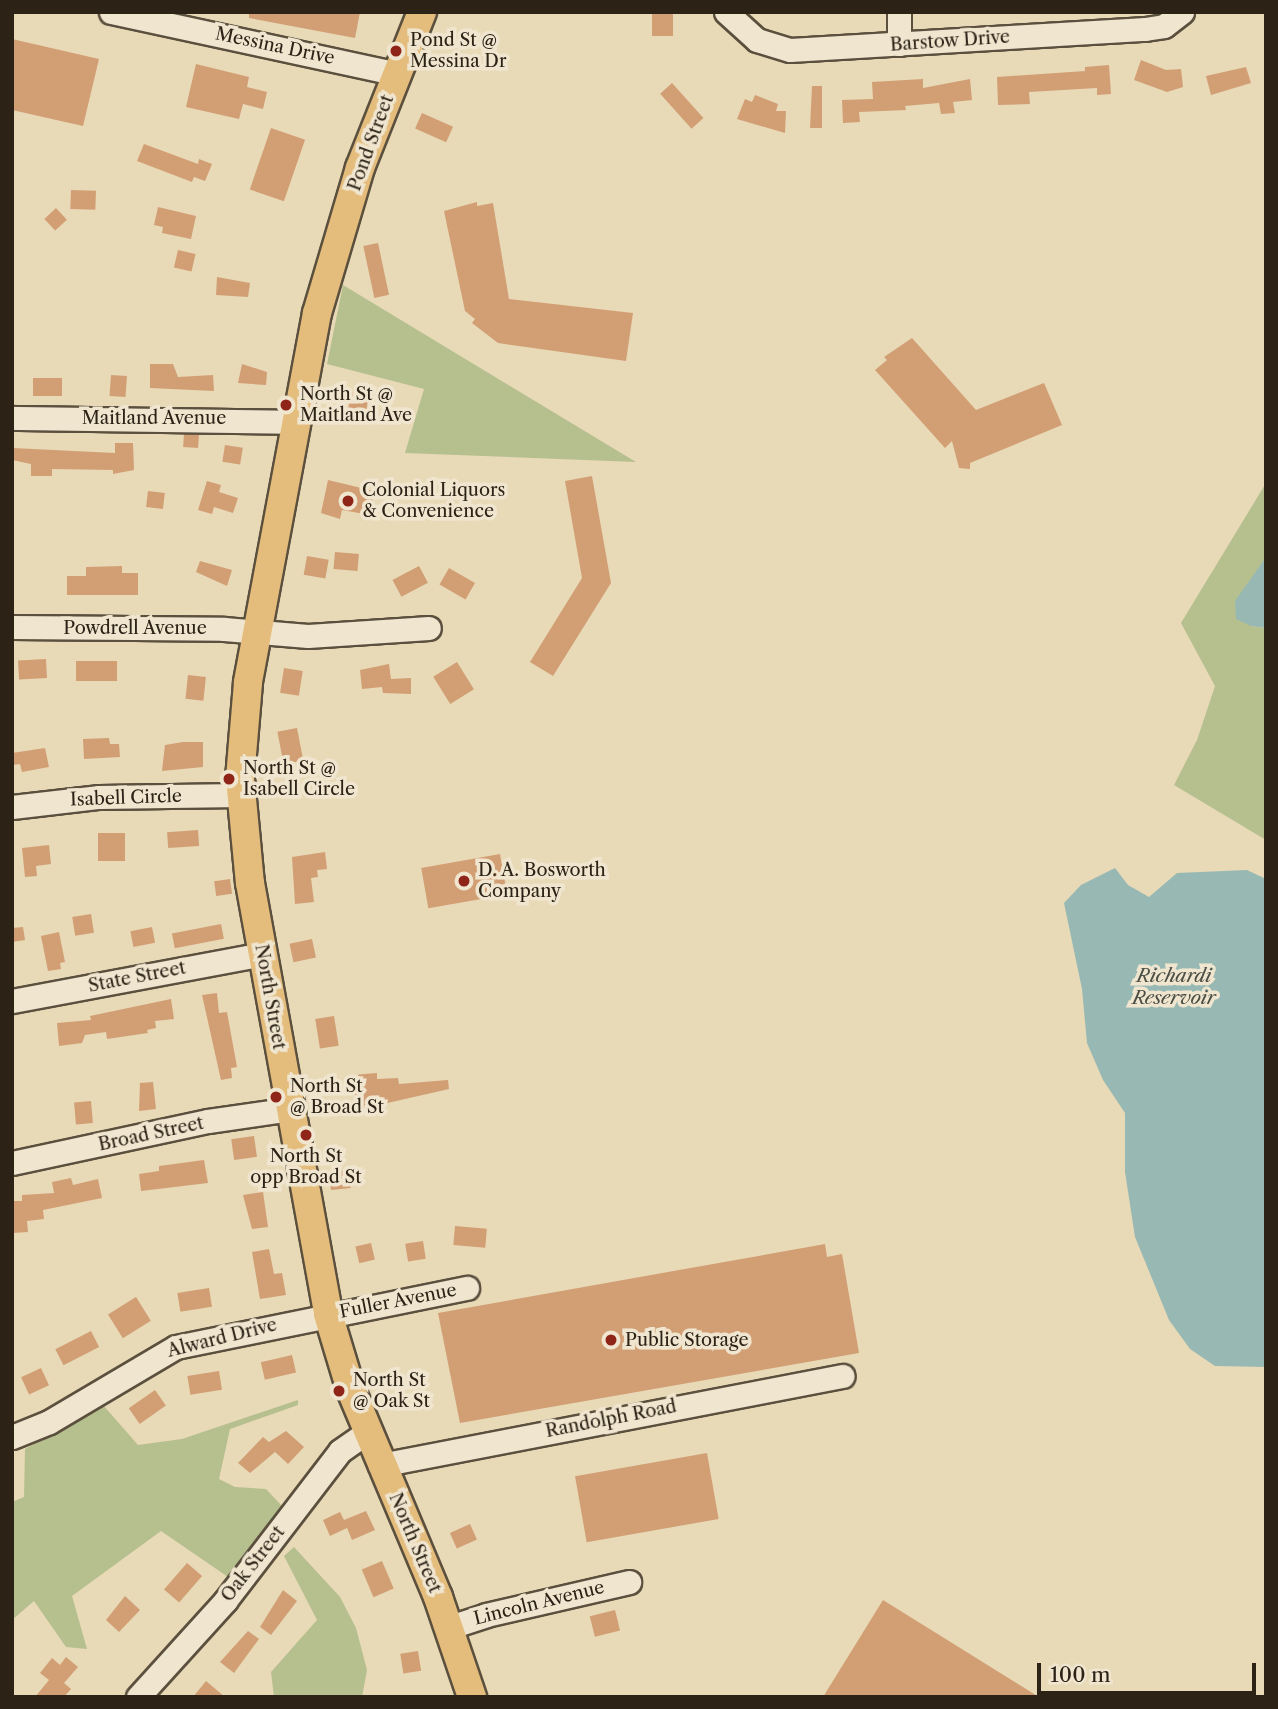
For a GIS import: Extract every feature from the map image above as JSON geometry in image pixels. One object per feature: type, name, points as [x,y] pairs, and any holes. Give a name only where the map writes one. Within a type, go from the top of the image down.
[{"type":"main road","name":"Pond Street","points":[[327,276],[397,74],[422,12]]},
{"type":"main road","name":"North Street","points":[[327,276],[295,422],[257,631],[243,721],[241,795],[262,954],[328,1314],[367,1432],[450,1627],[472,1697]]},
{"type":"street","name":"Messina Drive","points":[[111,12],[397,74]]},
{"type":"street","name":"Barstow Drive","points":[[726,12],[746,34],[778,49],[1155,28],[1182,12]]},
{"type":"street","points":[[899,12],[899,44]]},
{"type":"street","name":"Maitland Avenue","points":[[12,418],[295,422]]},
{"type":"street","name":"Powdrell Avenue","points":[[12,627],[257,631],[308,636],[429,628]]},
{"type":"street","name":"Isabell Circle","points":[[12,807],[99,797],[241,795]]},
{"type":"street","name":"State Street","points":[[12,1001],[262,954]]},
{"type":"street","name":"Broad Street","points":[[12,1163],[208,1121],[290,1109]]},
{"type":"street","name":"Fuller Avenue","points":[[328,1314],[467,1288]]},
{"type":"street","name":"Alward Drive","points":[[12,1437],[49,1422],[166,1350],[328,1314]]},
{"type":"street","name":"Randolph Road","points":[[380,1465],[843,1376]]},
{"type":"street","name":"Oak Street","points":[[138,1697],[225,1601],[340,1451],[367,1432]]},
{"type":"street","name":"Lincoln Avenue","points":[[450,1627],[486,1615],[629,1582]]},
{"type":"green space","points":[[343,285],[636,462],[405,453],[424,389],[327,364]]},
{"type":"green space","points":[[1266,483],[1266,557],[1259,568],[1251,626],[1266,628],[1266,840],[1174,785],[1197,740],[1215,686],[1181,623]]},
{"type":"green space","points":[[298,1400],[298,1405],[230,1429],[219,1479],[235,1487],[266,1489],[282,1506],[228,1577],[161,1531],[72,1596],[87,1649],[66,1647],[34,1601],[12,1620],[12,1502],[24,1497],[25,1449],[103,1405],[138,1445],[182,1439]]},
{"type":"green space","points":[[294,1547],[340,1597],[356,1628],[367,1670],[362,1697],[274,1697],[271,1672],[317,1620],[284,1556]]},
{"type":"water","points":[[1266,557],[1266,628],[1251,626],[1236,619],[1235,601]]},
{"type":"water","name":"Richardi Reservoir","points":[[1115,868],[1128,885],[1149,897],[1177,873],[1247,870],[1266,879],[1266,1367],[1215,1366],[1190,1349],[1169,1320],[1135,1237],[1125,1172],[1125,1113],[1103,1080],[1087,1043],[1082,989],[1064,903],[1081,885]]},
{"type":"building","points":[[249,12],[360,12],[355,38],[249,18]]},
{"type":"building","points":[[652,12],[673,12],[673,36],[652,36]]},
{"type":"building","points":[[12,39],[99,59],[83,126],[12,110]]},
{"type":"building","points":[[1141,60],[1166,70],[1181,69],[1183,87],[1167,92],[1134,80]]},
{"type":"building","points":[[196,64],[249,77],[247,87],[267,92],[263,109],[243,104],[239,119],[186,107]]},
{"type":"building","points":[[1109,65],[1111,94],[1097,95],[1097,88],[1029,92],[1030,104],[998,105],[997,77],[1085,71],[1085,67]]},
{"type":"building","points":[[1246,67],[1251,83],[1211,95],[1206,76]]},
{"type":"building","points":[[923,79],[923,88],[970,79],[972,100],[953,102],[955,113],[941,114],[939,103],[905,106],[906,110],[859,112],[860,122],[843,123],[842,100],[873,99],[872,82]]},
{"type":"building","points":[[672,83],[703,118],[692,129],[660,94]]},
{"type":"building","points":[[812,86],[822,86],[822,128],[810,128]]},
{"type":"building","points":[[755,95],[778,104],[776,111],[786,111],[785,133],[737,119],[745,99],[752,102]]},
{"type":"building","points":[[422,113],[453,127],[446,142],[415,129]]},
{"type":"building","points":[[271,128],[305,140],[284,201],[250,189]]},
{"type":"building","points":[[144,144],[198,164],[199,159],[212,164],[205,181],[194,177],[192,182],[137,161]]},
{"type":"building","points":[[71,190],[96,191],[95,210],[70,209]]},
{"type":"building","points":[[477,202],[477,206],[493,203],[509,299],[633,313],[626,361],[498,343],[472,323],[475,319],[465,311],[444,211]]},
{"type":"building","points":[[158,207],[196,216],[191,239],[162,233],[163,227],[154,225]]},
{"type":"building","points":[[56,208],[67,220],[55,231],[44,219]]},
{"type":"building","points":[[378,243],[389,295],[374,298],[363,246]]},
{"type":"building","points":[[178,250],[196,254],[191,272],[174,268]]},
{"type":"building","points":[[217,277],[250,283],[248,297],[216,295]]},
{"type":"building","points":[[912,338],[976,410],[1044,383],[1062,425],[970,463],[970,469],[959,468],[952,441],[945,448],[875,370],[887,360],[884,357]]},
{"type":"building","points":[[150,364],[173,364],[178,377],[213,375],[214,391],[150,388]]},
{"type":"building","points":[[242,364],[267,372],[266,385],[238,383]]},
{"type":"building","points":[[111,375],[127,376],[125,397],[110,396]]},
{"type":"building","points":[[33,378],[62,378],[62,396],[33,396]]},
{"type":"building","points":[[351,392],[369,395],[364,422],[347,420]]},
{"type":"building","points":[[184,434],[199,435],[198,448],[183,447]]},
{"type":"building","points":[[115,443],[133,443],[134,470],[113,474],[113,470],[52,469],[52,476],[31,476],[31,464],[12,460],[12,448],[115,453]]},
{"type":"building","points":[[225,445],[243,448],[240,465],[222,462]]},
{"type":"building","points":[[592,476],[611,583],[553,676],[530,662],[582,578],[565,481]]},
{"type":"building","name":"Colonial Liquors & Convenience","points":[[328,480],[374,491],[370,515],[342,510],[340,519],[321,513]]},
{"type":"building","points":[[207,481],[221,485],[219,492],[238,498],[233,513],[214,507],[212,514],[198,510]]},
{"type":"building","points":[[148,491],[165,493],[163,509],[146,507]]},
{"type":"building","points":[[335,552],[359,554],[357,571],[334,569]]},
{"type":"building","points":[[307,556],[329,560],[325,579],[304,575]]},
{"type":"building","points":[[200,561],[232,570],[227,586],[196,572]]},
{"type":"building","points":[[122,566],[122,573],[138,573],[138,595],[67,595],[67,576],[86,576],[86,567]]},
{"type":"building","points":[[419,566],[428,583],[401,597],[393,580]]},
{"type":"building","points":[[449,568],[475,583],[465,599],[440,584]]},
{"type":"building","points":[[46,659],[47,678],[19,679],[18,660]]},
{"type":"building","points":[[76,661],[117,661],[117,681],[76,681]]},
{"type":"building","points":[[457,662],[474,689],[450,704],[433,677]]},
{"type":"building","points":[[389,664],[391,679],[411,678],[411,694],[383,693],[382,687],[362,689],[360,670]]},
{"type":"building","points":[[284,668],[303,671],[299,696],[280,693]]},
{"type":"building","points":[[188,675],[206,677],[203,701],[185,699]]},
{"type":"building","points":[[297,728],[303,760],[284,764],[277,732]]},
{"type":"building","points":[[109,738],[110,744],[119,744],[120,757],[84,759],[83,739]]},
{"type":"building","points":[[203,742],[203,767],[162,771],[165,745]]},
{"type":"building","points":[[45,748],[49,767],[22,772],[20,764],[12,765],[12,753]]},
{"type":"building","points":[[198,830],[199,846],[168,848],[167,832]]},
{"type":"building","points":[[98,833],[125,833],[125,861],[98,861]]},
{"type":"building","points":[[49,845],[51,864],[36,866],[37,876],[25,877],[22,848]]},
{"type":"building","points":[[325,852],[327,869],[317,870],[318,877],[311,878],[314,902],[295,904],[292,857]]},
{"type":"building","name":"D. A. Bosworth Company","points":[[500,854],[507,894],[428,908],[421,868]]},
{"type":"building","points":[[230,879],[232,894],[216,896],[214,881]]},
{"type":"building","points":[[91,914],[94,933],[75,936],[72,917]]},
{"type":"building","points":[[221,924],[224,939],[175,948],[172,934]]},
{"type":"building","points":[[23,927],[25,940],[12,942],[12,928]]},
{"type":"building","points":[[152,927],[155,943],[133,947],[130,931]]},
{"type":"building","points":[[59,932],[65,962],[60,963],[61,969],[48,971],[41,936]]},
{"type":"building","points":[[312,939],[316,958],[293,962],[290,944]]},
{"type":"building","points":[[217,993],[219,1013],[227,1012],[237,1067],[231,1068],[232,1078],[221,1080],[202,995]]},
{"type":"building","points":[[171,999],[174,1019],[155,1021],[156,1028],[147,1030],[148,1033],[107,1039],[106,1032],[85,1035],[82,1043],[59,1046],[57,1023],[91,1020],[90,1016]]},
{"type":"building","points":[[334,1016],[339,1046],[320,1049],[315,1019]]},
{"type":"building","points":[[377,1073],[377,1079],[398,1078],[399,1084],[448,1080],[449,1089],[361,1109],[356,1105],[353,1075]]},
{"type":"building","points":[[153,1082],[156,1109],[139,1111],[140,1083]]},
{"type":"building","points":[[91,1101],[93,1123],[76,1124],[74,1102]]},
{"type":"building","points":[[254,1136],[257,1157],[234,1160],[231,1139]]},
{"type":"building","points":[[204,1160],[208,1183],[141,1191],[139,1174],[159,1171],[159,1166]]},
{"type":"building","points":[[349,1170],[351,1188],[331,1190],[329,1172]]},
{"type":"building","points":[[71,1178],[73,1185],[98,1179],[102,1198],[43,1210],[44,1219],[27,1221],[28,1232],[13,1233],[12,1201],[22,1201],[22,1195],[54,1193],[52,1182]]},
{"type":"building","points":[[263,1192],[268,1227],[252,1229],[243,1195]]},
{"type":"building","points":[[455,1226],[487,1229],[485,1248],[453,1245]]},
{"type":"building","points":[[423,1241],[426,1259],[408,1262],[405,1244]]},
{"type":"building","points":[[371,1243],[375,1260],[359,1263],[355,1247]]},
{"type":"building","name":"Public Storage","points":[[825,1244],[827,1257],[842,1254],[859,1353],[460,1423],[438,1313]]},
{"type":"building","points":[[269,1249],[274,1274],[282,1273],[286,1295],[260,1299],[252,1252]]},
{"type":"building","points":[[209,1288],[212,1307],[180,1312],[177,1293]]},
{"type":"building","points":[[136,1297],[151,1321],[123,1338],[108,1314]]},
{"type":"building","points":[[91,1331],[99,1347],[64,1365],[55,1349]]},
{"type":"building","points":[[292,1355],[296,1373],[265,1380],[261,1362]]},
{"type":"building","points":[[41,1368],[49,1385],[29,1395],[21,1377]]},
{"type":"building","points":[[219,1371],[222,1390],[190,1395],[187,1376]]},
{"type":"building","points":[[155,1390],[166,1406],[140,1424],[129,1408]]},
{"type":"building","points":[[286,1431],[304,1447],[288,1464],[275,1452],[250,1473],[238,1463],[263,1437],[269,1442]]},
{"type":"building","points":[[707,1453],[719,1519],[587,1542],[575,1476]]},
{"type":"building","points":[[366,1511],[375,1530],[352,1540],[347,1528],[330,1536],[323,1520],[340,1512],[344,1520]]},
{"type":"building","points":[[470,1524],[477,1540],[457,1548],[450,1533]]},
{"type":"building","points":[[382,1561],[394,1589],[373,1597],[362,1570]]},
{"type":"building","points":[[187,1563],[202,1576],[179,1603],[164,1589]]},
{"type":"building","points":[[283,1590],[297,1601],[271,1635],[260,1627]]},
{"type":"building","points":[[125,1596],[140,1610],[119,1632],[106,1620]]},
{"type":"building","points":[[883,1600],[1039,1697],[823,1697]]},
{"type":"building","points":[[615,1610],[620,1630],[595,1637],[590,1616]]},
{"type":"building","points":[[248,1631],[259,1639],[234,1673],[220,1662]]},
{"type":"building","points":[[418,1651],[421,1671],[403,1674],[400,1654]]},
{"type":"building","points":[[66,1657],[78,1667],[64,1683],[71,1689],[64,1697],[35,1697],[49,1680],[40,1673],[52,1658],[60,1665]]},
{"type":"building","points":[[206,1681],[225,1697],[193,1697]]},
{"type":"place","name":"Pond St @ Messina Dr","points":[[396,51]]},
{"type":"place","name":"North St @ Maitland Ave","points":[[286,405]]},
{"type":"place","name":"Colonial Liquors & Convenience","points":[[348,501]]},
{"type":"place","name":"North St @ Isabell Circle","points":[[229,779]]},
{"type":"place","name":"D. A. Bosworth Company","points":[[464,881]]},
{"type":"place","name":"North St @ Broad St","points":[[276,1097]]},
{"type":"place","name":"North St opp Broad St","points":[[306,1135]]},
{"type":"place","name":"Public Storage","points":[[611,1340]]},
{"type":"place","name":"North St @ Oak St","points":[[339,1391]]}]
